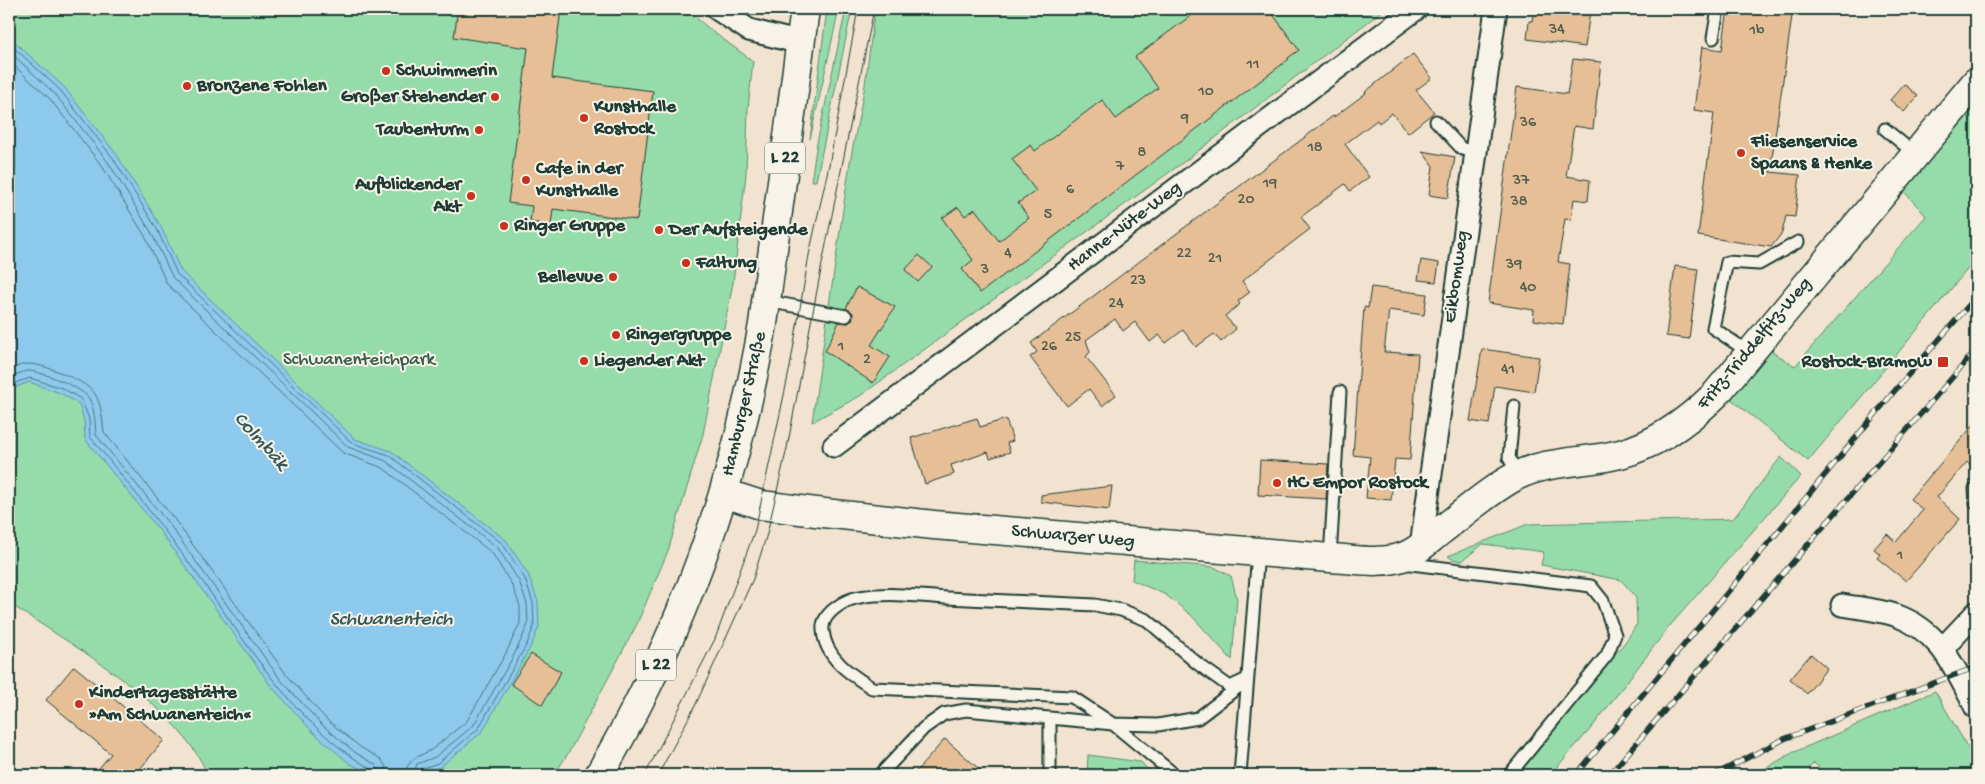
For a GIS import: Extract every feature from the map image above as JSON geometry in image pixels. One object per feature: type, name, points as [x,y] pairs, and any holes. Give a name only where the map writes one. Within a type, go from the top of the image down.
[{"type":"street","points":[[717,9],[749,30],[801,43]]},
{"type":"street","name":"Hamburger Straße","points":[[599,775],[673,633],[699,570],[724,494],[754,374],[767,301],[805,9]]},
{"type":"street","name":"Eikbomweg","points":[[1421,546],[1496,9]]},
{"type":"street","name":"Hanne-Nüte-Weg","points":[[834,446],[1411,10]]},
{"type":"street","name":"Fritz-Triddelfitz-Weg","points":[[1421,546],[1493,490],[1518,476],[1540,468],[1620,454],[1647,444],[1696,413],[1715,395],[1976,82]]},
{"type":"street","name":"Schwarzer Weg","points":[[724,494],[761,505],[811,512],[1330,558],[1385,561],[1406,556],[1421,546]]},
{"type":"street","points":[[1842,605],[1894,615],[1919,625],[1943,648],[1976,708]]},
{"type":"street","points":[[1943,648],[1976,613]]},
{"type":"lane","points":[[1714,38],[1718,9]]},
{"type":"lane","points":[[1436,121],[1462,149],[1475,151]]},
{"type":"lane","points":[[1885,129],[1915,154]]},
{"type":"lane","points":[[1750,353],[1714,328],[1727,262],[1759,264],[1798,242]]},
{"type":"lane","points":[[767,301],[846,316]]},
{"type":"lane","points":[[1330,558],[1340,392]]},
{"type":"lane","points":[[1514,406],[1509,458],[1518,476]]},
{"type":"lane","points":[[1975,489],[1976,503]]},
{"type":"lane","points":[[1240,775],[1258,552]]},
{"type":"lane","points":[[1385,561],[1591,586],[1603,601],[1615,635],[1607,655],[1510,775]]},
{"type":"lane","points":[[1175,775],[1113,724],[1072,697],[872,688],[845,670],[836,659],[824,640],[822,626],[832,612],[846,600],[893,594],[1095,606],[1121,610],[1147,620],[1198,664],[1230,687],[1247,679]]},
{"type":"lane","points":[[880,775],[924,728],[944,714],[966,710],[1113,724],[1158,725],[1198,718],[1247,679]]},
{"type":"lane","points":[[1050,718],[1050,775]]},
{"type":"green space","name":"Schwanenteichpark","points":[[9,9],[686,9],[713,32],[753,61],[748,109],[746,174],[733,283],[703,434],[668,551],[637,624],[569,752],[554,775],[208,775],[193,749],[173,724],[148,700],[91,657],[9,603]]},
{"type":"green space","points":[[827,9],[839,9],[810,139]]},
{"type":"green space","points":[[846,9],[852,9],[816,181],[811,181],[817,143]]},
{"type":"green space","points":[[875,9],[1385,9],[1185,161],[860,396],[812,422],[850,162],[865,85]]},
{"type":"green space","points":[[1976,103],[1976,259],[1808,461],[1727,396],[1765,347],[1795,366],[1926,216],[1902,189]]},
{"type":"green space","points":[[1781,457],[1801,476],[1668,628],[1593,726],[1550,775],[1517,775],[1626,641],[1637,624],[1636,597],[1621,580],[1541,565],[1544,552],[1483,544],[1462,561],[1448,556],[1528,524],[1733,519]]},
{"type":"green space","points":[[1134,560],[1214,567],[1231,576],[1237,599],[1232,660],[1191,615],[1166,595],[1132,580]]},
{"type":"green space","points":[[1935,691],[1976,762],[1976,767],[1962,775],[1827,775],[1814,763],[1802,775],[1754,775],[1792,753]]},
{"type":"green space","points":[[1088,755],[1141,762],[1153,775],[1087,775]]},
{"type":"water","name":"Schwanenteich","points":[[9,37],[64,87],[117,155],[161,227],[181,271],[355,439],[391,451],[506,540],[529,576],[538,602],[539,627],[531,646],[482,732],[440,767],[418,775],[372,775],[349,763],[313,732],[271,686],[160,531],[85,439],[84,420],[79,404],[60,393],[29,382],[9,390]]},
{"type":"building","name":"Kunsthalle Rostock","points":[[458,9],[561,9],[552,78],[653,91],[637,220],[553,209],[551,225],[530,222],[532,206],[508,203],[528,48],[454,37]]},
{"type":"building","points":[[1200,9],[1269,9],[1299,50],[980,293],[962,269],[973,260],[942,218],[958,207],[965,216],[975,209],[999,241],[1029,218],[1018,203],[1036,191],[1012,159],[1031,145],[1035,151],[1102,100],[1116,119],[1158,88],[1135,57]]},
{"type":"building","points":[[1534,9],[1590,11],[1585,47],[1527,39],[1529,21],[1532,21]]},
{"type":"building","name":"Fliesenservice Spaans & Henke","points":[[1728,9],[1793,9],[1770,172],[1800,175],[1795,217],[1786,216],[1782,233],[1771,247],[1698,236],[1714,113],[1694,110],[1702,47],[1722,50]]},
{"type":"building","points":[[1413,54],[1432,78],[1416,90],[1434,112],[1408,133],[1392,113],[1379,123],[1377,120],[1345,144],[1369,177],[1350,191],[1345,184],[1301,217],[1310,229],[1242,281],[1250,292],[1238,301],[1240,304],[1225,316],[1236,329],[1221,342],[1214,334],[1196,347],[1183,330],[1166,343],[1159,335],[1150,342],[1135,322],[1123,331],[1115,319],[1086,340],[1090,352],[1086,357],[1116,395],[1102,406],[1089,389],[1067,406],[1030,357],[1037,352],[1031,343],[1366,93]]},
{"type":"building","points":[[1573,59],[1601,62],[1593,129],[1574,126],[1566,176],[1590,180],[1588,201],[1574,199],[1571,220],[1565,219],[1558,262],[1570,264],[1563,324],[1533,320],[1534,310],[1488,303],[1517,87],[1567,94]]},
{"type":"building","points":[[1904,84],[1918,96],[1904,112],[1890,100]]},
{"type":"building","points":[[1422,151],[1455,157],[1448,198],[1429,195],[1433,166]]},
{"type":"building","points":[[919,255],[932,267],[918,282],[905,270]]},
{"type":"building","points":[[1421,260],[1439,263],[1436,282],[1418,280]]},
{"type":"building","points":[[1675,266],[1698,269],[1689,339],[1666,336]]},
{"type":"building","points":[[857,287],[895,307],[871,345],[890,357],[873,383],[825,351],[839,322],[848,323],[852,320],[853,313],[846,308]]},
{"type":"building","points":[[1371,287],[1427,294],[1424,315],[1389,310],[1384,352],[1418,354],[1410,460],[1395,459],[1391,500],[1366,498],[1370,457],[1353,455],[1364,307],[1368,308]]},
{"type":"building","points":[[1482,349],[1539,357],[1534,392],[1495,386],[1489,424],[1470,421]]},
{"type":"building","points":[[977,418],[980,427],[1006,419],[1013,441],[1007,443],[1010,452],[990,458],[988,452],[951,465],[954,474],[925,484],[911,438]]},
{"type":"building","points":[[1976,422],[1976,470],[1967,462],[1937,497],[1960,519],[1906,581],[1877,558],[1880,554],[1874,549],[1887,534],[1896,542],[1923,510],[1910,499]]},
{"type":"building","points":[[1260,460],[1328,464],[1326,499],[1258,495]]},
{"type":"building","points":[[1112,486],[1109,510],[1041,502],[1041,495]]},
{"type":"building","points":[[531,654],[561,672],[542,705],[511,684]]},
{"type":"building","points":[[1811,654],[1827,668],[1807,694],[1790,679]]},
{"type":"building","points":[[74,666],[164,740],[135,775],[93,775],[111,754],[46,700]]},
{"type":"building","points":[[945,739],[986,775],[913,775]]},
{"type":"tram line","points":[[645,775],[715,639],[755,530],[790,367],[809,255],[829,165],[858,9]]},
{"type":"tram line","points":[[658,775],[695,706],[753,579],[767,534],[787,448],[874,9]]},
{"type":"railway","points":[[1576,775],[1897,388],[1976,297]]},
{"type":"railway","points":[[1609,775],[1976,350]]},
{"type":"railway","points":[[1714,775],[1784,739],[1976,667]]},
{"type":"place","name":"Schwimmerin","points":[[386,71]]},
{"type":"place","name":"Bronzene Fohlen","points":[[187,86]]},
{"type":"place","name":"Großer Stehender","points":[[495,97]]},
{"type":"place","name":"Kunsthalle Rostock","points":[[584,118]]},
{"type":"place","name":"Taubenturm","points":[[479,130]]},
{"type":"place","name":"Fliesenservice Spaans & Henke","points":[[1741,153]]},
{"type":"place","name":"Cafe in der Kunsthalle","points":[[526,180]]},
{"type":"place","name":"Aufblickender Akt","points":[[471,196]]},
{"type":"place","name":"Ringer Gruppe","points":[[504,226]]},
{"type":"place","name":"Der Aufsteigende","points":[[659,230]]},
{"type":"place","name":"Faltung","points":[[686,263]]},
{"type":"place","name":"Bellevue","points":[[613,277]]},
{"type":"place","name":"Ringergruppe","points":[[616,335]]},
{"type":"place","name":"Liegender Akt","points":[[584,361]]},
{"type":"place","name":"Rostock-Bramow","points":[[1943,362]]},
{"type":"place","name":"HC Empor Rostock","points":[[1277,483]]},
{"type":"place","name":"Kindertagesstätte »Am Schwanenteich«","points":[[79,704]]},
{"type":"water label","name":"Colmbäk","points":[[260,442]]}]
